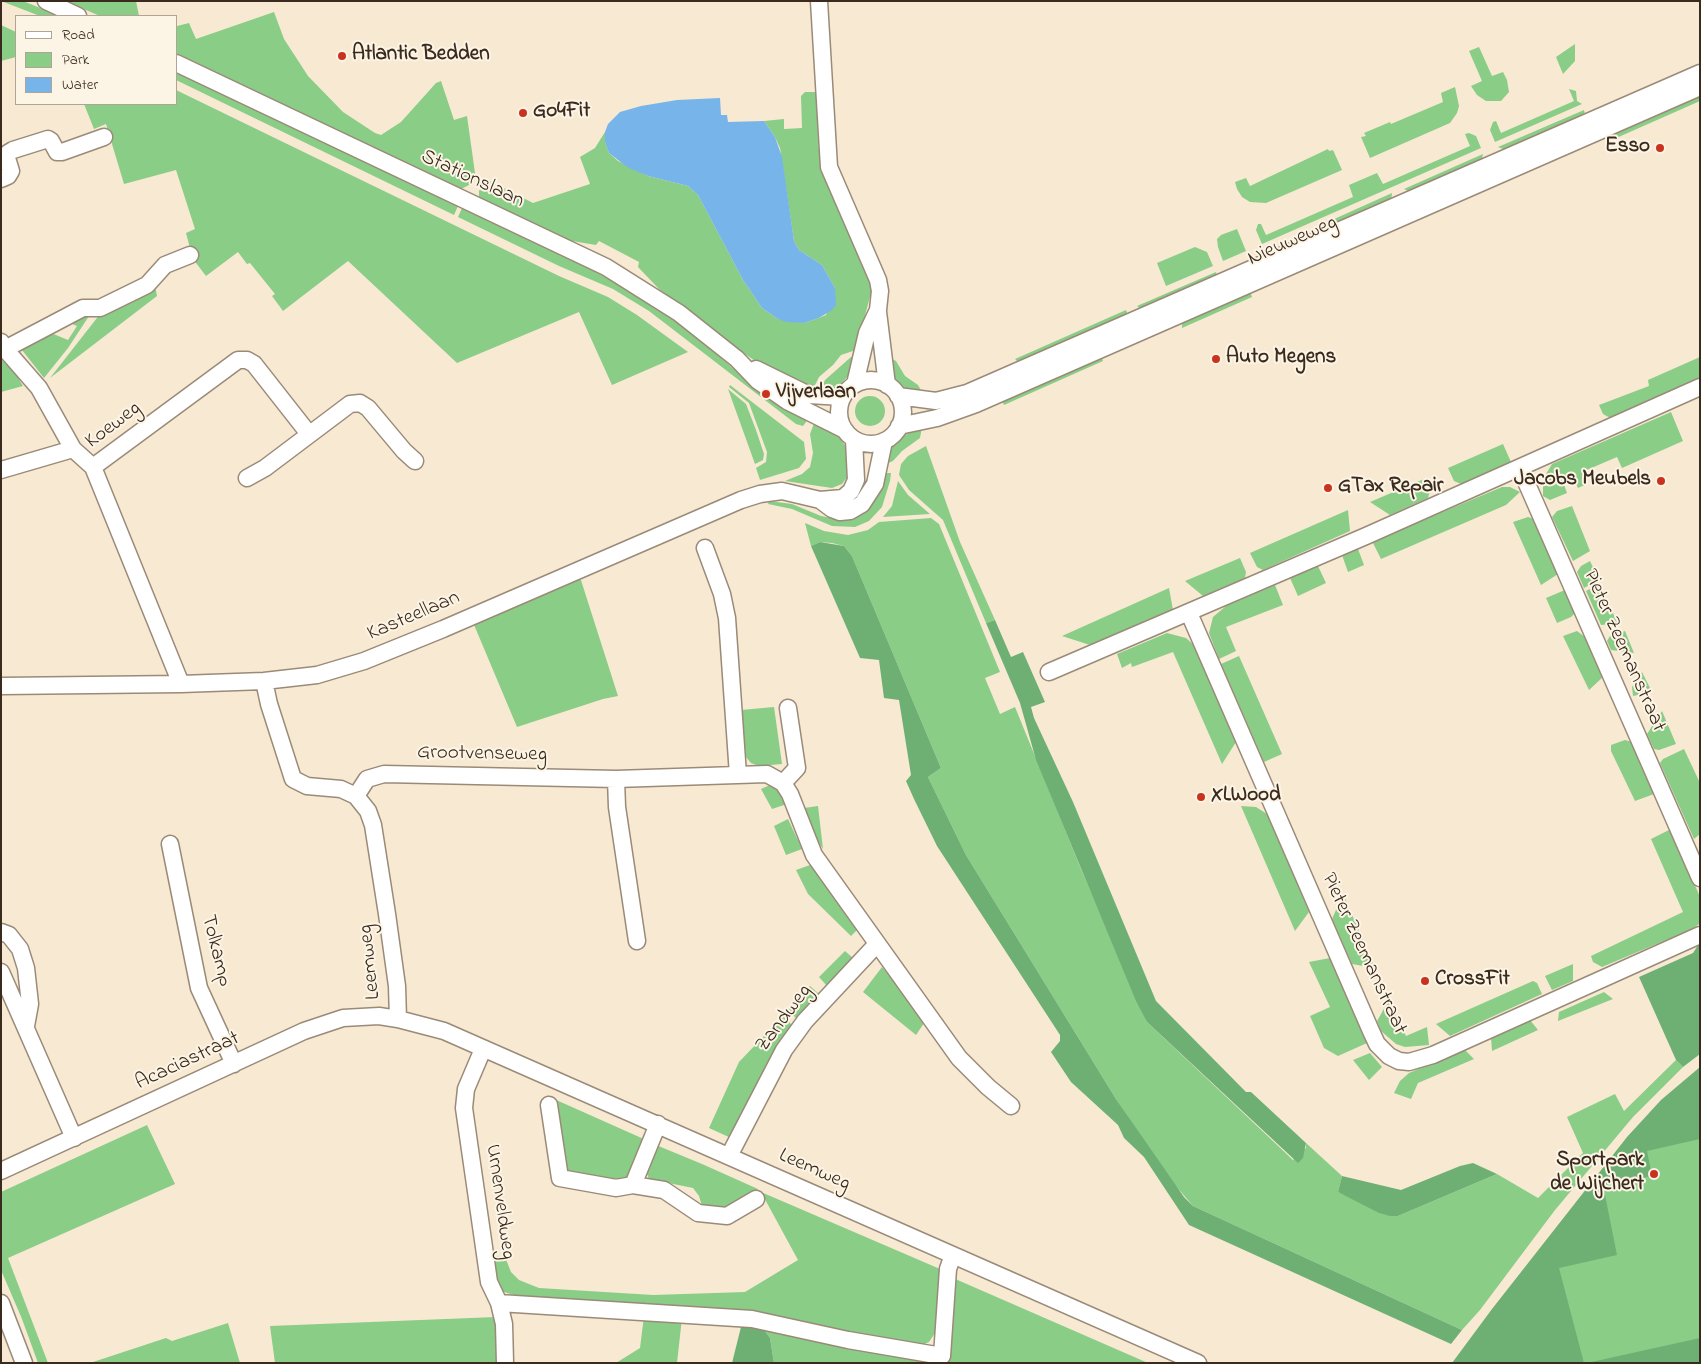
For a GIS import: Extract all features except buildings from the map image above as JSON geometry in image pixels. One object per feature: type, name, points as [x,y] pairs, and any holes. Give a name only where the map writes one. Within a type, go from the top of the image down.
[{"type":"street","points":[[46,1],[76,15]]},
{"type":"street","points":[[819,1],[828,158],[832,176],[878,280],[880,291],[878,310],[893,390],[903,411],[900,426],[884,441],[864,444],[849,435],[838,413],[842,397],[855,384],[871,380],[893,390]]},
{"type":"street","name":"Stationslaan","points":[[178,64],[606,267],[679,313],[737,359],[758,381],[787,401],[849,435]]},
{"type":"street","name":"Nieuweweg","points":[[893,390],[936,401],[967,393],[1700,73]]},
{"type":"street","name":"Nieuweweg","points":[[900,426],[937,418],[976,404],[1700,87]]},
{"type":"street","points":[[1,179],[8,176],[11,171],[7,158],[8,153],[13,150],[48,139],[57,152],[62,152],[104,137]]},
{"type":"street","points":[[92,467],[73,449],[39,388],[3,345],[83,308],[100,308],[147,285],[165,265],[190,256]]},
{"type":"street","points":[[855,384],[867,333],[878,310]]},
{"type":"street","name":"Stationslaan","points":[[737,359],[800,392],[820,397],[842,397]]},
{"type":"street","name":"Koeweg","points":[[181,684],[92,467],[238,360],[247,360],[254,364],[309,434]]},
{"type":"street","points":[[1049,672],[1189,613],[1700,387]]},
{"type":"street","points":[[247,478],[266,468],[350,404],[360,404],[368,408],[404,452],[415,461]]},
{"type":"street","name":"Kasteellaan","points":[[1,686],[181,684],[264,681],[317,675],[364,661],[741,500],[760,494],[782,491],[820,500],[843,498],[852,491],[856,475],[849,435]]},
{"type":"street","name":"Kasteellaan","points":[[820,500],[832,509],[840,512],[857,508],[866,500],[877,478],[884,441]]},
{"type":"street","points":[[1,470],[73,449]]},
{"type":"street","name":"Pieter Zeemanstraat","points":[[1520,468],[1700,878]]},
{"type":"street","points":[[705,548],[722,594],[727,618],[738,775]]},
{"type":"street","name":"Pieter Zeemanstraat","points":[[1189,613],[1377,1044],[1390,1056],[1399,1061],[1409,1062],[1433,1055],[1700,935]]},
{"type":"street","points":[[264,681],[271,714],[293,779],[307,786],[342,789],[356,796]]},
{"type":"street","points":[[788,708],[797,768],[783,782],[790,794],[814,854],[959,1058],[988,1087],[1011,1106]]},
{"type":"street","name":"Grootvenseweg","points":[[356,796],[367,779],[384,774],[616,779],[767,774],[783,782]]},
{"type":"street","points":[[616,779],[617,807],[637,941]]},
{"type":"street","name":"Leemweg","points":[[356,796],[368,811],[373,825],[395,968],[398,1019],[444,1031],[1198,1363]]},
{"type":"street","name":"Tolkamp","points":[[170,844],[199,988],[234,1064]]},
{"type":"street","points":[[1,932],[9,935],[20,949],[26,968],[30,1004],[26,1026]]},
{"type":"street","name":"Zandweg","points":[[729,1156],[784,1050],[805,1021],[877,944]]},
{"type":"street","points":[[1,972],[74,1138]]},
{"type":"street","name":"Acaciastraat","points":[[1,1171],[304,1030],[343,1018],[379,1016],[398,1019]]},
{"type":"street","name":"Urnenveldweg","points":[[483,1049],[466,1089],[464,1108],[489,1282],[499,1302],[504,1324],[505,1363]]},
{"type":"street","points":[[549,1105],[560,1178],[616,1188],[633,1185],[664,1190],[698,1213],[727,1216],[756,1199]]},
{"type":"street","points":[[633,1185],[658,1124]]},
{"type":"street","points":[[499,1302],[752,1319],[848,1340],[942,1356],[948,1269],[953,1255]]},
{"type":"street","points":[[1,1303],[24,1363]]},
{"type":"green space","points":[[1,1],[23,1],[58,15],[37,15]]},
{"type":"green space","points":[[65,1],[136,1],[139,15],[98,15]]},
{"type":"green space","points":[[274,12],[284,39],[308,76],[343,112],[381,135],[401,122],[436,83],[441,81],[454,120],[467,116],[475,173],[469,185],[461,189],[178,54],[178,26],[189,23],[196,39]]},
{"type":"green space","points":[[1,25],[15,32],[15,57],[1,61]]},
{"type":"green space","points":[[1575,44],[1575,61],[1563,74],[1556,57]]},
{"type":"green space","points":[[1479,47],[1492,76],[1503,72],[1507,80],[1509,92],[1501,101],[1486,101],[1477,95],[1471,86],[1482,81],[1469,51]]},
{"type":"green space","points":[[178,73],[458,206],[454,215],[178,81]]},
{"type":"green space","points":[[1455,87],[1459,106],[1457,113],[1450,123],[1370,158],[1361,137],[1366,136],[1364,133],[1443,102],[1441,93]]},
{"type":"green space","points":[[1569,89],[1576,91],[1577,101],[1582,104],[1495,142],[1490,130],[1493,122],[1496,121],[1501,133],[1574,101]]},
{"type":"green space","points":[[178,91],[559,276],[608,297],[637,315],[688,352],[612,385],[579,312],[457,363],[348,261],[283,311],[272,296],[275,294],[250,263],[247,264],[238,252],[206,276],[193,259],[186,233],[195,229],[176,170],[124,184],[106,124],[94,129],[84,105],[178,105]]},
{"type":"green space","points":[[805,92],[817,92],[818,144],[823,174],[872,289],[856,350],[841,355],[819,377],[813,389],[758,363],[735,347],[659,289],[638,267],[639,262],[599,241],[596,245],[566,240],[479,197],[479,191],[486,179],[533,203],[590,184],[580,157],[595,148],[605,132],[605,142],[609,153],[618,161],[648,176],[688,186],[698,195],[743,280],[762,308],[778,319],[804,323],[826,315],[835,288],[822,265],[799,250],[794,241],[780,148],[764,121],[784,119],[784,129],[802,128],[801,96]]},
{"type":"green space","points":[[1700,92],[1700,101],[1614,139],[1609,131]]},
{"type":"green space","points":[[1584,110],[1585,115],[1508,151],[1498,147]]},
{"type":"green space","points":[[1469,133],[1476,136],[1481,148],[1262,244],[1256,230],[1258,224],[1261,224],[1266,235],[1353,197],[1349,185],[1377,173],[1383,184],[1470,146],[1465,134]]},
{"type":"green space","points":[[1328,149],[1329,151],[1333,150],[1342,170],[1266,203],[1250,202],[1242,197],[1237,189],[1235,182],[1246,178],[1250,186]]},
{"type":"green space","points":[[1483,154],[1481,164],[1412,193],[1404,189]]},
{"type":"green space","points":[[1392,193],[1391,202],[1340,225],[1332,220]]},
{"type":"green space","points":[[462,208],[575,261],[639,295],[686,329],[765,395],[807,419],[806,422],[803,426],[796,424],[649,311],[613,289],[559,266],[458,217]]},
{"type":"green space","points":[[1237,229],[1246,251],[1223,261],[1217,239],[1221,235]]},
{"type":"green space","points":[[1195,247],[1207,252],[1213,266],[1166,286],[1157,263]]},
{"type":"green space","points":[[1216,272],[1218,279],[1143,311],[1137,306]]},
{"type":"green space","points":[[155,285],[157,296],[50,378],[104,309]]},
{"type":"green space","points":[[1249,289],[1252,297],[1182,328],[1182,320]]},
{"type":"green space","points":[[93,310],[68,348],[44,378],[22,350],[25,344],[51,333],[68,340],[77,326],[65,321]]},
{"type":"green space","points":[[1126,310],[1129,317],[1021,365],[1015,359]]},
{"type":"green space","points":[[1100,353],[1103,361],[1004,405],[1000,397]]},
{"type":"green space","points":[[851,357],[855,358],[853,364],[848,376],[839,386],[821,389],[825,380]]},
{"type":"green space","points":[[1700,357],[1700,380],[1612,419],[1603,414],[1599,405],[1649,386],[1648,380]]},
{"type":"green space","points":[[1,359],[15,373],[23,386],[1,392]]},
{"type":"green space","points":[[892,359],[896,361],[905,376],[918,385],[922,392],[907,390],[895,379],[892,375]]},
{"type":"green space","points":[[730,385],[804,442],[806,459],[799,468],[760,480],[756,468],[766,462],[767,452],[749,403],[729,387]]},
{"type":"green space","points":[[728,389],[746,404],[756,430],[764,454],[763,460],[755,464]]},
{"type":"green space","points":[[870,396],[881,400],[885,411],[881,422],[870,426],[859,422],[855,411],[859,400]]},
{"type":"green space","points":[[1671,412],[1683,441],[1622,468],[1617,457],[1582,472],[1587,484],[1578,488],[1572,475],[1562,479],[1567,493],[1550,500],[1543,496],[1543,479],[1552,464]]},
{"type":"green space","points":[[815,421],[840,438],[846,447],[848,476],[842,484],[832,488],[785,481],[802,474],[810,467],[813,453],[810,434]]},
{"type":"green space","points":[[922,427],[920,438],[902,451],[893,461],[886,464],[888,451],[892,445],[905,435]]},
{"type":"green space","points":[[1503,444],[1511,462],[1461,484],[1454,481],[1448,468]]},
{"type":"green space","points":[[926,446],[960,542],[995,620],[986,623],[943,520],[909,490],[899,475],[901,464],[908,456]]},
{"type":"green space","points":[[884,473],[891,473],[882,507],[869,521],[855,527],[832,526],[792,509],[768,504],[769,501],[792,504],[821,516],[836,519],[870,506],[880,491]]},
{"type":"green space","points":[[1424,479],[1430,491],[1428,498],[1390,515],[1370,502]]},
{"type":"green space","points":[[898,481],[908,495],[930,514],[883,517],[892,506]]},
{"type":"green space","points":[[1502,487],[1510,487],[1520,492],[1506,505],[1381,559],[1373,543],[1376,540]]},
{"type":"green space","points":[[1572,506],[1590,551],[1573,561],[1552,517],[1557,511]]},
{"type":"green space","points":[[1348,510],[1350,531],[1263,570],[1257,567],[1250,553]]},
{"type":"green space","points":[[1528,517],[1534,519],[1558,574],[1541,585],[1513,522]]},
{"type":"green space","points":[[931,518],[939,524],[1000,672],[985,678],[1000,714],[1015,707],[1081,869],[1147,1022],[1293,1160],[1306,1148],[1306,1143],[1342,1176],[1338,1192],[1398,1216],[1497,1174],[1538,1198],[1583,1153],[1567,1117],[1615,1094],[1624,1111],[1676,1060],[1683,1067],[1633,1117],[1555,1210],[1480,1310],[1462,1330],[1193,1206],[1170,1179],[1116,1099],[966,855],[928,777],[941,768],[852,556],[844,546],[832,543],[820,542],[811,546],[805,523],[824,531],[848,535],[868,530],[879,522]]},
{"type":"green space","points":[[820,542],[844,546],[852,556],[941,768],[928,777],[966,855],[1116,1099],[1184,1197],[1193,1206],[1462,1330],[1451,1344],[1189,1225],[1144,1157],[1124,1138],[1118,1125],[1071,1082],[1051,1052],[1060,1041],[1060,1035],[937,846],[914,799],[906,781],[911,775],[899,700],[884,698],[879,660],[860,658],[811,546]]},
{"type":"green space","points":[[1358,549],[1364,565],[1348,572],[1342,555]]},
{"type":"green space","points":[[1240,558],[1246,572],[1245,578],[1203,596],[1185,581]]},
{"type":"green space","points":[[1590,561],[1599,580],[1584,588],[1577,572],[1581,566]]},
{"type":"green space","points":[[1318,566],[1326,583],[1298,596],[1290,578]]},
{"type":"green space","points":[[579,574],[618,696],[603,699],[517,727],[472,620]]},
{"type":"green space","points":[[1600,584],[1617,622],[1612,624],[1601,625],[1586,591]]},
{"type":"green space","points":[[1275,585],[1283,605],[1226,627],[1236,651],[1219,659],[1209,633],[1213,617],[1226,606]]},
{"type":"green space","points":[[1169,588],[1173,610],[1093,646],[1062,636]]},
{"type":"green space","points":[[1565,590],[1575,613],[1571,617],[1557,623],[1546,598]]},
{"type":"green space","points":[[995,620],[1011,657],[1023,652],[1045,702],[1031,707],[1034,718],[1073,802],[1156,1001],[1246,1092],[1251,1092],[1306,1143],[1303,1158],[1298,1163],[1147,1022],[1136,1001],[1036,760],[1020,703],[986,623]]},
{"type":"green space","points":[[1577,631],[1585,637],[1603,677],[1589,690],[1563,636]]},
{"type":"green space","points":[[1625,631],[1634,653],[1611,650],[1607,641],[1610,636]]},
{"type":"green space","points":[[1167,633],[1186,638],[1194,645],[1236,742],[1222,764],[1173,652],[1132,667],[1131,663],[1122,668],[1117,654]]},
{"type":"green space","points":[[1239,656],[1282,754],[1264,762],[1221,664]]},
{"type":"green space","points":[[1642,672],[1652,692],[1633,696],[1632,687]]},
{"type":"green space","points":[[774,707],[782,764],[759,766],[751,763],[746,757],[741,710]]},
{"type":"green space","points":[[1662,711],[1676,744],[1659,750],[1654,749],[1647,734]]},
{"type":"green space","points":[[1625,740],[1632,742],[1654,794],[1635,801],[1611,751],[1611,745]]},
{"type":"green space","points":[[1684,749],[1700,783],[1700,834],[1694,839],[1660,763],[1663,759]]},
{"type":"green space","points":[[770,785],[777,788],[787,804],[772,809],[761,789]]},
{"type":"green space","points":[[818,806],[823,849],[813,834],[804,808]]},
{"type":"green space","points":[[1241,806],[1256,807],[1267,814],[1288,861],[1309,912],[1295,931]]},
{"type":"green space","points":[[788,819],[802,849],[786,855],[774,826]]},
{"type":"green space","points":[[1671,829],[1700,897],[1699,924],[1692,929],[1602,967],[1593,962],[1591,956],[1683,912],[1651,839]]},
{"type":"green space","points":[[813,864],[832,895],[858,929],[851,936],[808,894],[796,870]]},
{"type":"green space","points":[[1343,894],[1375,968],[1352,964],[1332,919]]},
{"type":"green space","points":[[1700,942],[1700,1054],[1683,1067],[1676,1060],[1639,977],[1693,953]]},
{"type":"green space","points":[[845,951],[853,958],[827,986],[819,977]]},
{"type":"green space","points":[[1330,958],[1367,1043],[1338,1056],[1324,1048],[1310,1016],[1330,1007],[1309,962]]},
{"type":"green space","points":[[1573,964],[1573,981],[1552,990],[1545,976]]},
{"type":"green space","points":[[882,967],[926,1020],[916,1035],[863,992]]},
{"type":"green space","points":[[1533,981],[1537,983],[1542,994],[1450,1036],[1436,1024]]},
{"type":"green space","points":[[810,986],[819,994],[797,1019],[788,1010]]},
{"type":"green space","points":[[1604,992],[1613,999],[1558,1021],[1559,1012]]},
{"type":"green space","points":[[1389,1000],[1406,1036],[1427,1027],[1429,1045],[1405,1047],[1396,1044],[1381,1031],[1377,1021]]},
{"type":"green space","points":[[783,1016],[792,1025],[781,1040],[731,1138],[709,1128],[739,1062]]},
{"type":"green space","points":[[1530,1020],[1538,1030],[1492,1051],[1491,1037]]},
{"type":"green space","points":[[1464,1049],[1474,1059],[1418,1083],[1411,1099],[1394,1093],[1400,1081],[1409,1073]]},
{"type":"green space","points":[[1370,1053],[1382,1067],[1369,1080],[1353,1060]]},
{"type":"green space","points":[[1700,1067],[1700,1139],[1647,1151],[1652,1176],[1603,1185],[1617,1255],[1559,1268],[1584,1363],[1452,1363],[1627,1137],[1661,1100]]},
{"type":"green space","name":"Sportpark de Wijchert","points":[[1700,1080],[1700,1363],[1466,1363],[1558,1229]]},
{"type":"green space","points":[[554,1099],[646,1140],[630,1177],[625,1182],[569,1173],[564,1169]]},
{"type":"green space","points":[[147,1125],[175,1184],[8,1258],[48,1363],[38,1363],[1,1270],[1,1192]]},
{"type":"green space","points":[[656,1145],[758,1189],[726,1208],[702,1206],[699,1196],[693,1188],[649,1179],[646,1171]]},
{"type":"green space","points":[[1473,1163],[1497,1174],[1398,1216],[1379,1213],[1338,1192],[1342,1176],[1401,1190],[1460,1166]]},
{"type":"green space","points":[[761,1192],[940,1269],[939,1321],[935,1333],[929,1342],[920,1346],[528,1299],[504,1292],[498,1287],[490,1256],[505,1257],[511,1272],[519,1280],[539,1288],[653,1295],[745,1292],[798,1260]]},
{"type":"green space","points":[[953,1278],[1148,1363],[949,1363]]},
{"type":"green space","points":[[644,1316],[682,1318],[677,1363],[616,1363],[640,1348]]},
{"type":"green space","points":[[496,1317],[498,1363],[275,1363],[270,1326]]},
{"type":"green space","points":[[228,1323],[240,1363],[90,1363],[166,1338],[172,1341]]},
{"type":"green space","points":[[742,1323],[762,1327],[770,1338],[774,1363],[732,1363]]},
{"type":"green space","points":[[762,1327],[927,1363],[774,1363],[770,1338]]},
{"type":"green space","points":[[1700,1338],[1700,1363],[1587,1363]]},
{"type":"water","points":[[720,98],[721,115],[727,115],[728,122],[764,121],[775,137],[782,157],[794,241],[799,250],[822,265],[835,288],[836,305],[832,310],[819,318],[804,323],[787,322],[778,319],[762,308],[743,280],[698,195],[688,186],[648,176],[627,167],[609,153],[605,142],[605,132],[608,124],[620,112],[641,106],[677,100]]},
{"type":"place","name":"Atlantic Bedden","points":[[342,56]]},
{"type":"place","name":"Go4Fit","points":[[523,113]]},
{"type":"place","name":"Esso","points":[[1660,148]]},
{"type":"place","name":"Auto Megens","points":[[1216,359]]},
{"type":"place","name":"Vijverlaan","points":[[766,394]]},
{"type":"place","name":"Jacobs Meubels","points":[[1661,481]]},
{"type":"place","name":"GTax Repair","points":[[1328,488]]},
{"type":"place","name":"XLWood","points":[[1201,797]]},
{"type":"place","name":"CrossFit","points":[[1425,981]]},
{"type":"place","name":"Sportpark de Wijchert","points":[[1654,1174]]}]
